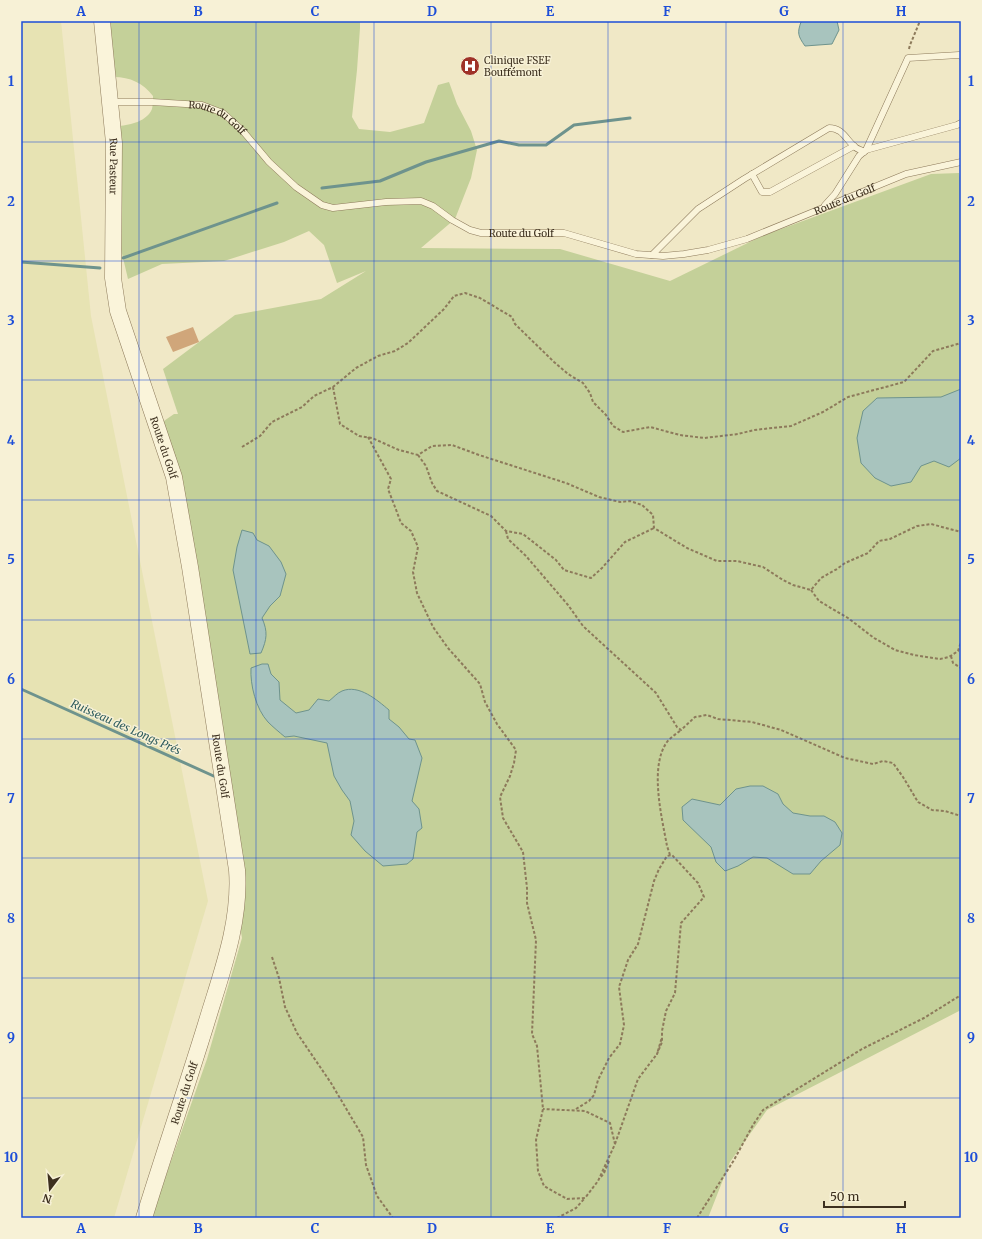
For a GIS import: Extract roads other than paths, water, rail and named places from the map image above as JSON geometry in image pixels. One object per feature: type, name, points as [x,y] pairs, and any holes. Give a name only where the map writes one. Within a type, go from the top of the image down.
[{"type":"street","name":"Rue Pasteur","points":[[102,21],[114,143],[113,278],[118,311]]},
{"type":"street","name":"Route du Golf","points":[[118,311],[174,477],[206,670],[236,862],[238,886],[233,930],[227,956],[144,1218]]},
{"type":"lane","points":[[865,151],[908,58],[961,56]]},
{"type":"lane","name":"Route du Golf","points":[[110,102],[152,102],[202,105],[222,113],[242,130],[269,162],[296,187],[322,205],[333,208],[386,202],[422,201],[433,206],[452,220],[470,230],[481,233],[564,233],[636,254],[663,256],[708,250],[747,239],[906,174],[961,162]]},
{"type":"lane","points":[[822,208],[835,194],[859,156],[865,151],[961,123]]},
{"type":"lane","points":[[652,255],[698,209],[752,174],[829,128],[834,128],[842,132],[854,146],[865,151]]},
{"type":"lane","points":[[752,174],[762,192],[770,192],[854,146]]},
{"type":"water","points":[[837,21],[839,30],[832,44],[805,46],[799,32],[801,22]]},
{"type":"water","points":[[961,389],[961,458],[949,467],[934,461],[921,466],[911,482],[891,486],[875,478],[861,463],[857,438],[863,411],[877,398],[941,397]]},
{"type":"water","points":[[242,530],[253,533],[257,540],[269,546],[281,562],[286,574],[280,596],[270,606],[262,618],[266,636],[265,644],[261,653],[250,654],[233,570]]},
{"type":"water","points":[[262,664],[268,664],[271,674],[279,682],[280,700],[296,713],[309,710],[318,699],[329,701],[337,694],[348,689],[361,691],[389,710],[389,719],[399,727],[409,739],[415,740],[422,758],[412,801],[419,809],[422,828],[417,832],[413,859],[407,864],[383,866],[365,851],[351,835],[354,821],[350,801],[334,776],[327,743],[294,736],[285,737],[264,717],[257,704],[251,675],[251,668]]},
{"type":"water","points":[[750,786],[763,786],[778,794],[783,804],[793,813],[810,816],[824,816],[835,822],[842,833],[840,845],[821,861],[810,874],[793,874],[767,858],[753,857],[738,866],[725,871],[716,862],[711,847],[683,820],[682,807],[692,799],[720,805],[736,789]]},
{"type":"waterway","points":[[322,188],[380,181],[426,162],[499,141],[519,145],[546,145],[574,125],[630,118]]},
{"type":"waterway","points":[[123,258],[277,203]]},
{"type":"waterway","name":"Ruisseau des Longs Prés","points":[[21,262],[100,268]]},
{"type":"waterway","name":"Ruisseau des Longs Prés","points":[[21,689],[218,778]]},
{"type":"place","name":"Clinique FSEF Bouffémont","points":[[470,66]]}]
